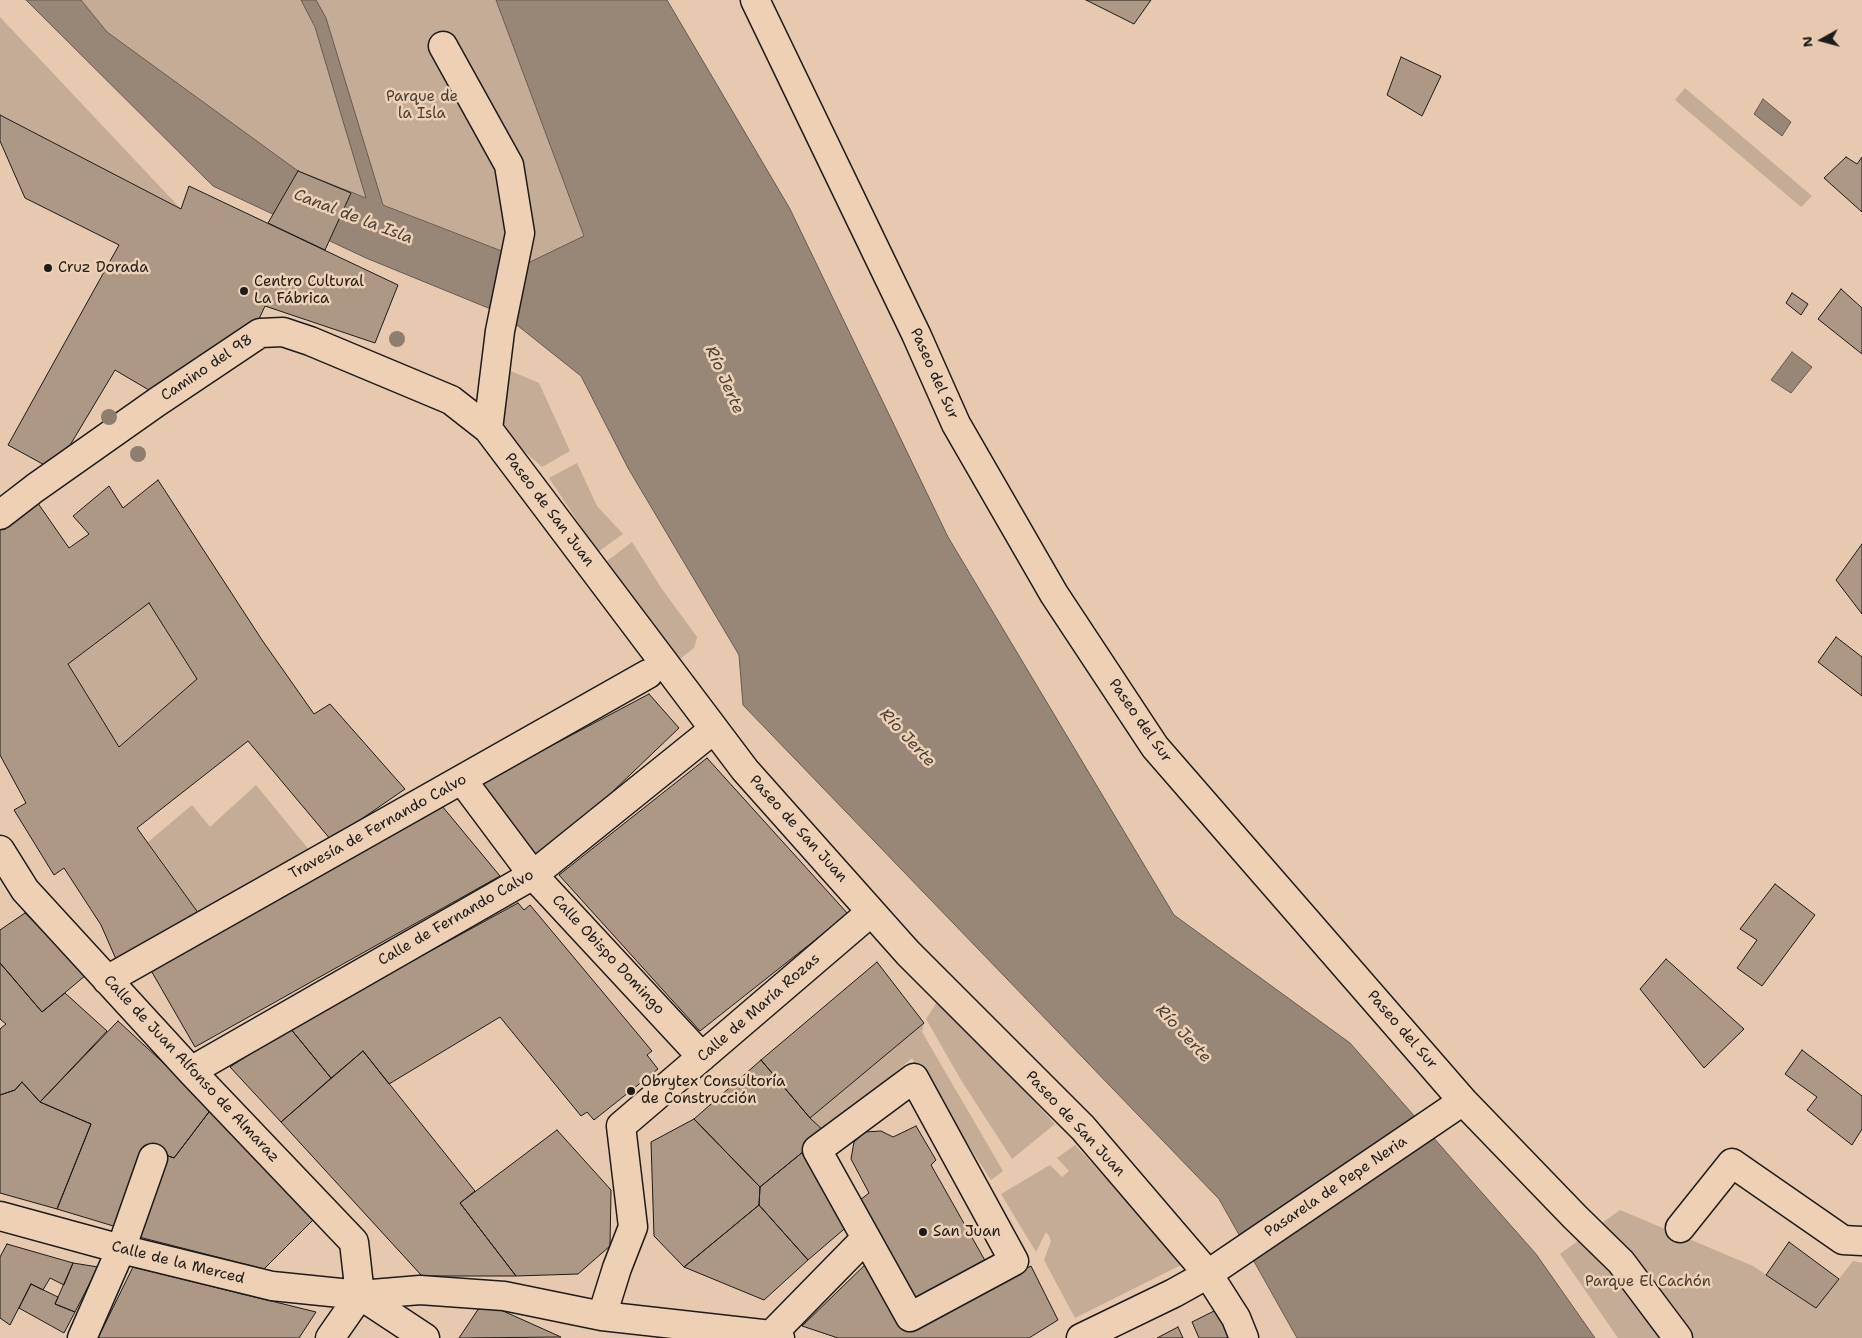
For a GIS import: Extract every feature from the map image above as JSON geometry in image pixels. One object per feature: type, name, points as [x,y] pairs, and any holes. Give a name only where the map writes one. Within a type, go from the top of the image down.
[{"type":"street","name":"Paseo del Sur","points":[[755,0],[916,334],[956,424],[1054,594],[1155,747],[1464,1100],[1575,1217],[1621,1262],[1678,1338]]},
{"type":"street","points":[[443,46],[508,164],[520,233],[500,331],[488,429]]},
{"type":"street","name":"Camino del 98","points":[[0,515],[35,488],[260,332],[283,332],[310,341],[451,400],[488,429]]},
{"type":"street","name":"Paseo de San Juan","points":[[488,429],[752,778],[908,953],[1084,1128],[1208,1274],[1236,1318],[1244,1338]]},
{"type":"street","points":[[631,619],[648,674],[932,994]]},
{"type":"street","name":"Travesía de Fernando Calvo","points":[[107,980],[648,674]]},
{"type":"street","name":"Calle de Fernando Calvo","points":[[191,1070],[533,875],[703,738]]},
{"type":"street","name":"Calle Obispo Domingo","points":[[462,780],[533,875],[702,1057]]},
{"type":"street","name":"Calle de Juan Alfonso de Almaraz","points":[[0,850],[25,890],[191,1070],[354,1242],[360,1295]]},
{"type":"street","name":"Calle de María Rozas","points":[[609,1327],[617,1268],[633,1227],[621,1126],[864,918]]},
{"type":"street","points":[[914,1078],[1014,1260],[910,1317],[866,1238],[817,1150],[914,1078]]},
{"type":"street","name":"Pasarela de Pepe Neria","points":[[1081,1338],[1174,1293],[1208,1274],[1464,1100]]},
{"type":"street","points":[[82,1338],[121,1249],[153,1158]]},
{"type":"street","points":[[1680,1228],[1732,1163],[1843,1240],[1862,1241]]},
{"type":"street","name":"Calle de la Merced","points":[[0,1216],[121,1249],[272,1286],[360,1295],[420,1290],[504,1296],[609,1327],[776,1337]]},
{"type":"street","points":[[776,1337],[866,1238]]},
{"type":"street","points":[[330,1338],[360,1295],[426,1338]]},
{"type":"green space","name":"Parque de la Isla","points":[[81,0],[496,0],[584,237],[530,262],[298,171],[107,32]]},
{"type":"green space","points":[[0,17],[181,209],[0,115]]},
{"type":"green space","points":[[1685,88],[1812,196],[1801,207],[1675,100]]},
{"type":"green space","points":[[506,369],[539,383],[570,451],[542,467],[498,428]]},
{"type":"green space","points":[[577,463],[597,506],[623,534],[598,552],[549,478]]},
{"type":"green space","points":[[632,542],[662,589],[697,637],[694,648],[676,662],[607,561]]},
{"type":"green space","points":[[149,603],[197,679],[119,747],[68,664]]},
{"type":"green space","points":[[256,785],[310,851],[199,914],[148,842],[192,805],[210,827]]},
{"type":"green space","points":[[939,999],[1055,1124],[1012,1159],[961,1080],[926,1019]]},
{"type":"green space","points":[[924,1023],[922,1032],[1003,1171],[991,1180],[912,1058],[826,1133],[810,1118]]},
{"type":"green space","points":[[1075,1145],[1185,1263],[1075,1318],[1044,1260],[1051,1241],[1049,1236],[1046,1232],[1036,1252],[1001,1194],[1050,1165],[1062,1177],[1069,1171],[1057,1158]]},
{"type":"green space","name":"Parque El Cachón","points":[[1620,1210],[1753,1266],[1816,1308],[1853,1261],[1862,1263],[1862,1338],[1618,1338],[1560,1254]]},
{"type":"water","points":[[26,0],[81,0],[107,32],[298,171],[366,198],[315,27],[301,0],[316,0],[326,18],[383,205],[530,262],[584,236],[496,0],[667,0],[790,209],[948,537],[1174,915],[1350,1043],[1536,1254],[1595,1338],[1297,1338],[1219,1199],[743,705],[739,655],[628,468],[581,376],[503,314],[366,258],[213,186]]},
{"type":"water","points":[[1763,99],[1791,122],[1782,136],[1754,114]]},
{"type":"water","points":[[1792,352],[1812,367],[1791,393],[1771,380]]},
{"type":"building","points":[[1086,0],[1151,0],[1134,24]]},
{"type":"building","points":[[1401,57],[1441,76],[1422,116],[1387,95]]},
{"type":"building","name":"Centro Cultural La Fábrica","points":[[0,115],[181,209],[189,186],[398,285],[375,343],[265,306],[253,332],[159,396],[115,370],[63,457],[50,468],[8,445],[119,245],[25,198],[0,141]]},
{"type":"building","points":[[1846,157],[1857,164],[1862,157],[1862,212],[1824,178]]},
{"type":"building","points":[[298,171],[351,193],[325,250],[268,223]]},
{"type":"building","points":[[1841,289],[1862,308],[1862,354],[1818,319]]},
{"type":"building","points":[[1792,293],[1808,304],[1801,315],[1786,303]]},
{"type":"building","points":[[158,480],[262,640],[314,714],[330,704],[405,789],[331,840],[248,741],[137,828],[199,914],[119,966],[101,925],[64,868],[54,875],[14,810],[26,803],[0,755],[0,526],[35,499],[69,548],[89,534],[73,516],[109,486],[123,508]],"holes":[[[149,603],[197,679],[119,747],[68,664]]]},
{"type":"building","points":[[1862,544],[1862,614],[1836,580]]},
{"type":"building","points":[[1836,637],[1862,657],[1862,696],[1818,662]]},
{"type":"building","points":[[649,694],[679,728],[539,862],[481,783]]},
{"type":"building","points":[[707,758],[848,914],[700,1031],[559,875]]},
{"type":"building","points":[[442,806],[500,876],[195,1047],[149,967]]},
{"type":"building","points":[[1775,884],[1815,915],[1762,986],[1737,968],[1757,940],[1740,929]]},
{"type":"building","points":[[518,903],[524,910],[530,905],[652,1051],[647,1055],[658,1069],[594,1120],[587,1112],[581,1116],[500,1017],[389,1084],[363,1051],[331,1078],[290,1028]]},
{"type":"building","points":[[25,913],[86,975],[42,1012],[0,963],[0,930]]},
{"type":"building","points":[[1666,959],[1744,1029],[1704,1068],[1640,989]]},
{"type":"building","points":[[877,962],[924,1023],[810,1118],[761,1060]]},
{"type":"building","points":[[0,963],[42,1012],[65,993],[107,1031],[40,1102],[22,1082],[15,1090],[0,1095],[0,1029],[6,1024],[0,1019]]},
{"type":"building","points":[[118,1021],[212,1108],[174,1158],[147,1148],[120,1228],[57,1209],[91,1124],[40,1102]]},
{"type":"building","points":[[290,1028],[331,1078],[281,1122],[230,1067]]},
{"type":"building","points":[[1802,1050],[1862,1096],[1862,1129],[1852,1145],[1807,1110],[1817,1097],[1785,1074]]},
{"type":"building","points":[[363,1051],[475,1191],[460,1203],[516,1276],[422,1276],[281,1122]]},
{"type":"building","points":[[761,1060],[810,1118],[826,1133],[760,1187],[694,1119]]},
{"type":"building","points":[[22,1082],[40,1102],[91,1124],[57,1209],[0,1193],[0,1095],[15,1090]]},
{"type":"building","points":[[212,1108],[315,1218],[264,1269],[139,1237],[165,1155],[174,1158]]},
{"type":"building","points":[[694,1119],[760,1187],[759,1205],[684,1267],[654,1236],[651,1142]]},
{"type":"building","name":"San Juan","points":[[916,1126],[936,1160],[931,1165],[987,1264],[914,1298],[860,1200],[869,1193],[851,1159],[854,1142],[865,1132],[881,1131],[893,1137]]},
{"type":"building","points":[[557,1130],[611,1190],[610,1246],[578,1274],[516,1276],[460,1203]]},
{"type":"building","points":[[826,1133],[850,1224],[808,1260],[759,1205],[760,1187]]},
{"type":"building","points":[[759,1205],[808,1260],[764,1300],[684,1267]]},
{"type":"building","points":[[1789,1242],[1839,1279],[1816,1308],[1766,1275]]},
{"type":"building","points":[[7,1244],[73,1263],[64,1285],[50,1278],[43,1290],[31,1284],[10,1325],[0,1318],[0,1257]]},
{"type":"building","points":[[870,1260],[908,1325],[1031,1266],[1058,1320],[1029,1338],[838,1338],[802,1326]]},
{"type":"building","points":[[73,1263],[98,1267],[75,1312],[55,1304]]},
{"type":"building","points":[[133,1267],[316,1312],[299,1338],[98,1338]]},
{"type":"building","points":[[31,1284],[58,1297],[55,1304],[75,1312],[64,1333],[19,1308]]},
{"type":"building","points":[[483,1302],[561,1337],[459,1338]]},
{"type":"building","points":[[1216,1310],[1229,1336],[1226,1338],[1199,1338],[1192,1322]]},
{"type":"building","points":[[1178,1327],[1183,1338],[1157,1338]]},
{"type":"place","name":"Cruz Dorada","points":[[48,268]]},
{"type":"place","name":"Centro Cultural La Fábrica","points":[[244,291]]},
{"type":"place","name":"Obrytex Consultoría de Construcción","points":[[631,1091]]},
{"type":"place","name":"San Juan","points":[[923,1232]]},
{"type":"water label","name":"Canal de la Isla","points":[[353,217]]},
{"type":"water label","name":"Río Jerte","points":[[724,380]]},
{"type":"water label","name":"Río Jerte","points":[[907,738]]},
{"type":"water label","name":"Río Jerte","points":[[1183,1034]]}]
